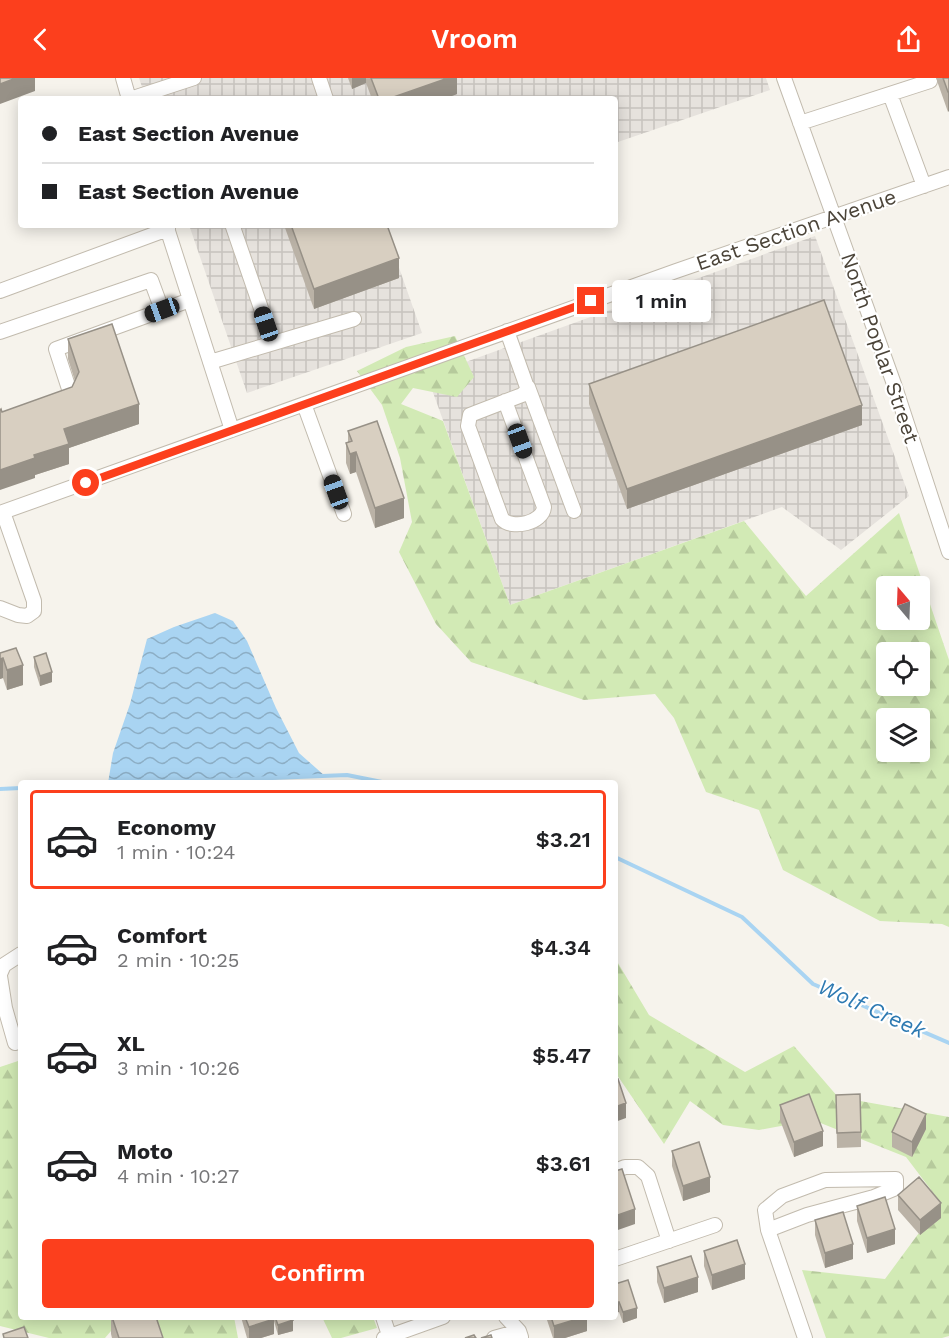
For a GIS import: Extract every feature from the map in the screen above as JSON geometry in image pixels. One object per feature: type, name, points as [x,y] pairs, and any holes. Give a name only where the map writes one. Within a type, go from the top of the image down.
[{"type":"street","points":[[123,78],[129,96]]},
{"type":"street","points":[[139,96],[194,78]]},
{"type":"street","points":[[319,78],[325,96]]},
{"type":"street","name":"North Poplar Street","points":[[784,78],[894,384],[949,552]]},
{"type":"street","points":[[800,123],[930,81]]},
{"type":"street","points":[[890,94],[924,186]]},
{"type":"street","name":"East Section Avenue","points":[[1,513],[507,331],[949,177]]},
{"type":"street","points":[[0,291],[164,228]]},
{"type":"street","points":[[167,228],[232,430]]},
{"type":"street","points":[[233,228],[273,343]]},
{"type":"street","points":[[0,332],[152,280],[162,310]]},
{"type":"street","points":[[59,408],[70,404],[71,395],[56,349],[190,300]]},
{"type":"street","points":[[210,362],[354,319]]},
{"type":"street","points":[[507,331],[574,511]]},
{"type":"street","points":[[505,401],[544,507],[544,512],[539,518],[516,525],[509,525],[502,519],[468,426],[470,416],[505,401],[526,393],[528,387]]},
{"type":"street","points":[[304,404],[344,514]]},
{"type":"street","points":[[0,608],[27,616],[34,611],[34,601],[1,513]]},
{"type":"street","points":[[0,1048],[18,1042],[5,1008],[0,975],[4,965],[18,956]]},
{"type":"street","points":[[618,1169],[638,1167],[648,1176],[669,1240]]},
{"type":"street","points":[[768,1230],[807,1215],[874,1197],[896,1188],[896,1179],[825,1179],[782,1196],[765,1210],[768,1230],[805,1338]]},
{"type":"street","points":[[618,1258],[716,1225]]},
{"type":"street","points":[[384,1320],[388,1337],[434,1320]]},
{"type":"street","points":[[509,1320],[521,1334]]},
{"type":"street","points":[[494,1338],[521,1334]]},
{"type":"shaded area","points":[[139,78],[766,78],[770,90],[618,142],[618,96],[145,96]]},
{"type":"shaded area","points":[[190,228],[385,228],[422,333],[247,393]]},
{"type":"shaded area","points":[[815,236],[909,496],[841,550],[782,507],[510,605],[427,376]]},
{"type":"green space","points":[[455,336],[474,377],[457,397],[413,388],[401,404],[443,421],[510,605],[744,521],[806,596],[899,513],[920,576],[876,576],[876,630],[930,630],[930,604],[949,660],[949,927],[942,924],[880,921],[783,870],[759,810],[706,792],[674,718],[655,694],[584,700],[471,662],[436,624],[399,552],[412,522],[400,458],[382,405],[357,371],[406,347]]},
{"type":"green space","points":[[618,963],[649,1015],[745,1072],[794,1046],[838,1097],[949,1117],[949,1336],[942,1338],[826,1338],[802,1270],[885,1279],[941,1203],[906,1157],[813,1120],[759,1130],[723,1125],[690,1101],[664,1144],[618,1076]]},
{"type":"green space","points":[[18,1061],[18,1320],[120,1320],[105,1338],[49,1338],[0,1326],[0,1067]]},
{"type":"green space","points":[[133,1320],[235,1320],[238,1338],[162,1338]]},
{"type":"green space","points":[[323,1320],[374,1320],[377,1328],[341,1338],[332,1338]]},
{"type":"water","points":[[215,613],[233,621],[247,641],[276,708],[299,753],[325,776],[108,780],[113,753],[130,704],[147,639]]},
{"type":"building","points":[[0,78],[16,78],[0,84]]},
{"type":"building","points":[[371,78],[448,78],[397,96],[378,96]]},
{"type":"building","points":[[943,78],[949,78],[949,92],[948,92]]},
{"type":"building","points":[[292,228],[388,228],[399,258],[314,289]]},
{"type":"building","points":[[824,300],[862,405],[627,489],[589,384]]},
{"type":"building","points":[[112,324],[139,404],[64,429],[69,444],[34,455],[35,458],[0,470],[0,410],[2,412],[72,387],[79,372],[68,339]]},
{"type":"building","points":[[377,421],[404,498],[375,508],[356,452],[350,454],[346,443],[352,441],[348,431]]},
{"type":"building","points":[[16,648],[23,665],[7,670],[3,658],[0,659],[0,653]]},
{"type":"building","points":[[46,653],[52,672],[40,676],[34,657]]},
{"type":"building","points":[[618,1079],[626,1103],[618,1106]]},
{"type":"building","points":[[809,1094],[823,1131],[794,1142],[780,1105]]},
{"type":"building","points":[[860,1094],[861,1132],[837,1133],[836,1095]]},
{"type":"building","points":[[905,1104],[926,1114],[912,1142],[892,1132]]},
{"type":"building","points":[[699,1142],[710,1177],[683,1186],[672,1151]]},
{"type":"building","points":[[622,1169],[635,1209],[618,1215],[618,1170]]},
{"type":"building","points":[[919,1177],[941,1203],[920,1220],[898,1195]]},
{"type":"building","points":[[885,1197],[895,1229],[867,1238],[857,1206]]},
{"type":"building","points":[[843,1212],[853,1244],[825,1253],[815,1220]]},
{"type":"building","points":[[737,1240],[745,1264],[712,1275],[704,1251]]},
{"type":"building","points":[[691,1256],[698,1277],[664,1288],[657,1267]]},
{"type":"building","points":[[628,1280],[637,1308],[623,1312],[618,1302],[618,1283]]},
{"type":"building","points":[[113,1320],[157,1320],[163,1338],[119,1338]]},
{"type":"building","points":[[246,1320],[271,1320],[249,1327]]},
{"type":"building","points":[[276,1320],[293,1320],[278,1325]]},
{"type":"building","points":[[552,1320],[574,1320],[554,1326]]},
{"type":"building","points":[[24,1327],[28,1338],[4,1338],[3,1334]]},
{"type":"waterway","name":"Wolf Creek","points":[[224,780],[347,775],[372,780]]},
{"type":"waterway","name":"Wolf Creek","points":[[0,789],[18,788]]},
{"type":"waterway","name":"Wolf Creek","points":[[618,858],[742,917],[813,984],[949,1043]]},
{"type":"route","points":[[86,483],[591,301]]}]
